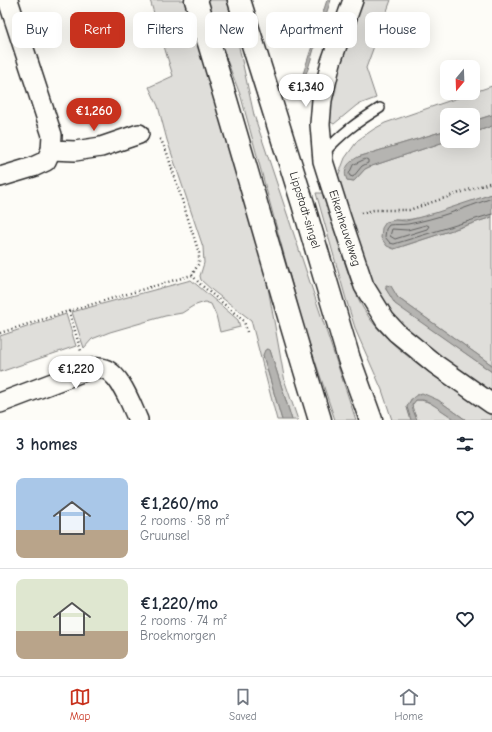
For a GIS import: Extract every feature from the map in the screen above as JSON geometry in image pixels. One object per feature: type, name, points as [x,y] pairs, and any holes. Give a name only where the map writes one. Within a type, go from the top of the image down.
[{"type":"main road","points":[[196,0],[320,420]]},
{"type":"main road","name":"Lippstadt-singel","points":[[239,0],[301,197],[349,360],[371,420]]},
{"type":"street","points":[[0,177],[33,167],[46,161],[51,150],[52,135],[8,0]]},
{"type":"street","name":"Eikenheuvelweg","points":[[354,0],[331,62],[322,100],[320,124],[323,161],[364,286],[385,320],[397,333],[436,364],[492,404]]},
{"type":"street","points":[[51,150],[75,151],[101,147],[139,134]]},
{"type":"street","points":[[0,403],[87,370],[100,367],[113,373],[120,382],[138,420]]},
{"type":"lane","points":[[322,155],[338,137],[356,123],[380,108]]},
{"type":"path","points":[[0,333],[192,275],[200,263],[199,253],[168,153],[161,140],[148,133],[139,134]]},
{"type":"path","points":[[341,218],[374,210],[409,210],[492,182]]},
{"type":"path","points":[[192,275],[200,284],[244,321],[247,332]]},
{"type":"path","points":[[69,311],[87,370]]},
{"type":"shaded area","points":[[150,0],[189,0],[192,12],[154,12]]},
{"type":"shaded area","points":[[204,0],[227,0],[230,12],[209,12]]},
{"type":"shaded area","points":[[362,0],[391,0],[387,12],[365,12],[365,48],[373,48],[366,68],[376,98],[357,105],[334,124],[329,121],[331,83],[344,48],[357,48],[357,13]]},
{"type":"shaded area","points":[[197,29],[267,282],[285,382],[298,420],[292,420],[270,350],[263,355],[282,420],[277,420],[251,320],[201,280],[200,276],[204,263],[203,247],[167,140],[158,106],[149,87],[173,76],[165,48],[197,48]]},
{"type":"shaded area","points":[[222,48],[239,48],[254,115],[356,420],[335,420],[304,328],[241,97]]},
{"type":"shaded area","points":[[492,86],[492,115],[480,119],[480,108],[440,108],[440,132],[358,157],[347,180],[354,181],[365,169],[369,167],[440,143],[440,148],[480,148],[480,130],[492,126],[492,194],[430,215],[406,220],[395,220],[394,249],[492,217],[492,365],[398,298],[390,285],[385,288],[396,304],[492,372],[492,395],[422,347],[389,312],[369,275],[337,179],[345,158],[358,140],[374,129],[385,123],[452,100],[480,100],[480,90]]},
{"type":"shaded area","points":[[316,193],[325,193],[341,252],[351,281],[363,308],[370,319],[396,347],[416,363],[492,416],[492,420],[466,420],[438,400],[411,399],[407,407],[411,420],[392,420],[382,390],[356,331]]},
{"type":"shaded area","points":[[191,280],[238,320],[240,327],[220,332],[216,315],[211,304],[205,302],[193,306],[182,313],[165,316],[110,332],[92,339],[84,348],[72,312]]},
{"type":"shaded area","points":[[66,314],[76,346],[0,372],[0,336]]},
{"type":"shaded area","points":[[416,400],[421,400],[432,404],[456,420],[417,420],[412,405]]},
{"type":"water","points":[[327,0],[331,0],[327,12],[323,12]]},
{"type":"water","points":[[311,48],[314,48],[308,69],[302,82],[301,80]]},
{"type":"water","points":[[492,115],[492,126],[480,130],[480,119]]},
{"type":"water","points":[[440,132],[440,143],[369,167],[365,169],[354,181],[347,180],[345,172],[347,166],[358,157]]},
{"type":"water","points":[[492,194],[492,217],[394,249],[387,246],[381,238],[382,228],[386,222],[395,220],[406,221]]},
{"type":"water","points":[[386,285],[391,286],[398,298],[492,365],[492,372],[395,304],[386,289]]},
{"type":"water","points":[[265,350],[270,350],[292,420],[282,420],[263,355]]},
{"type":"water","points":[[422,393],[438,400],[466,420],[456,420],[429,402],[416,400],[412,405],[417,420],[411,420],[407,407],[416,395]]}]
